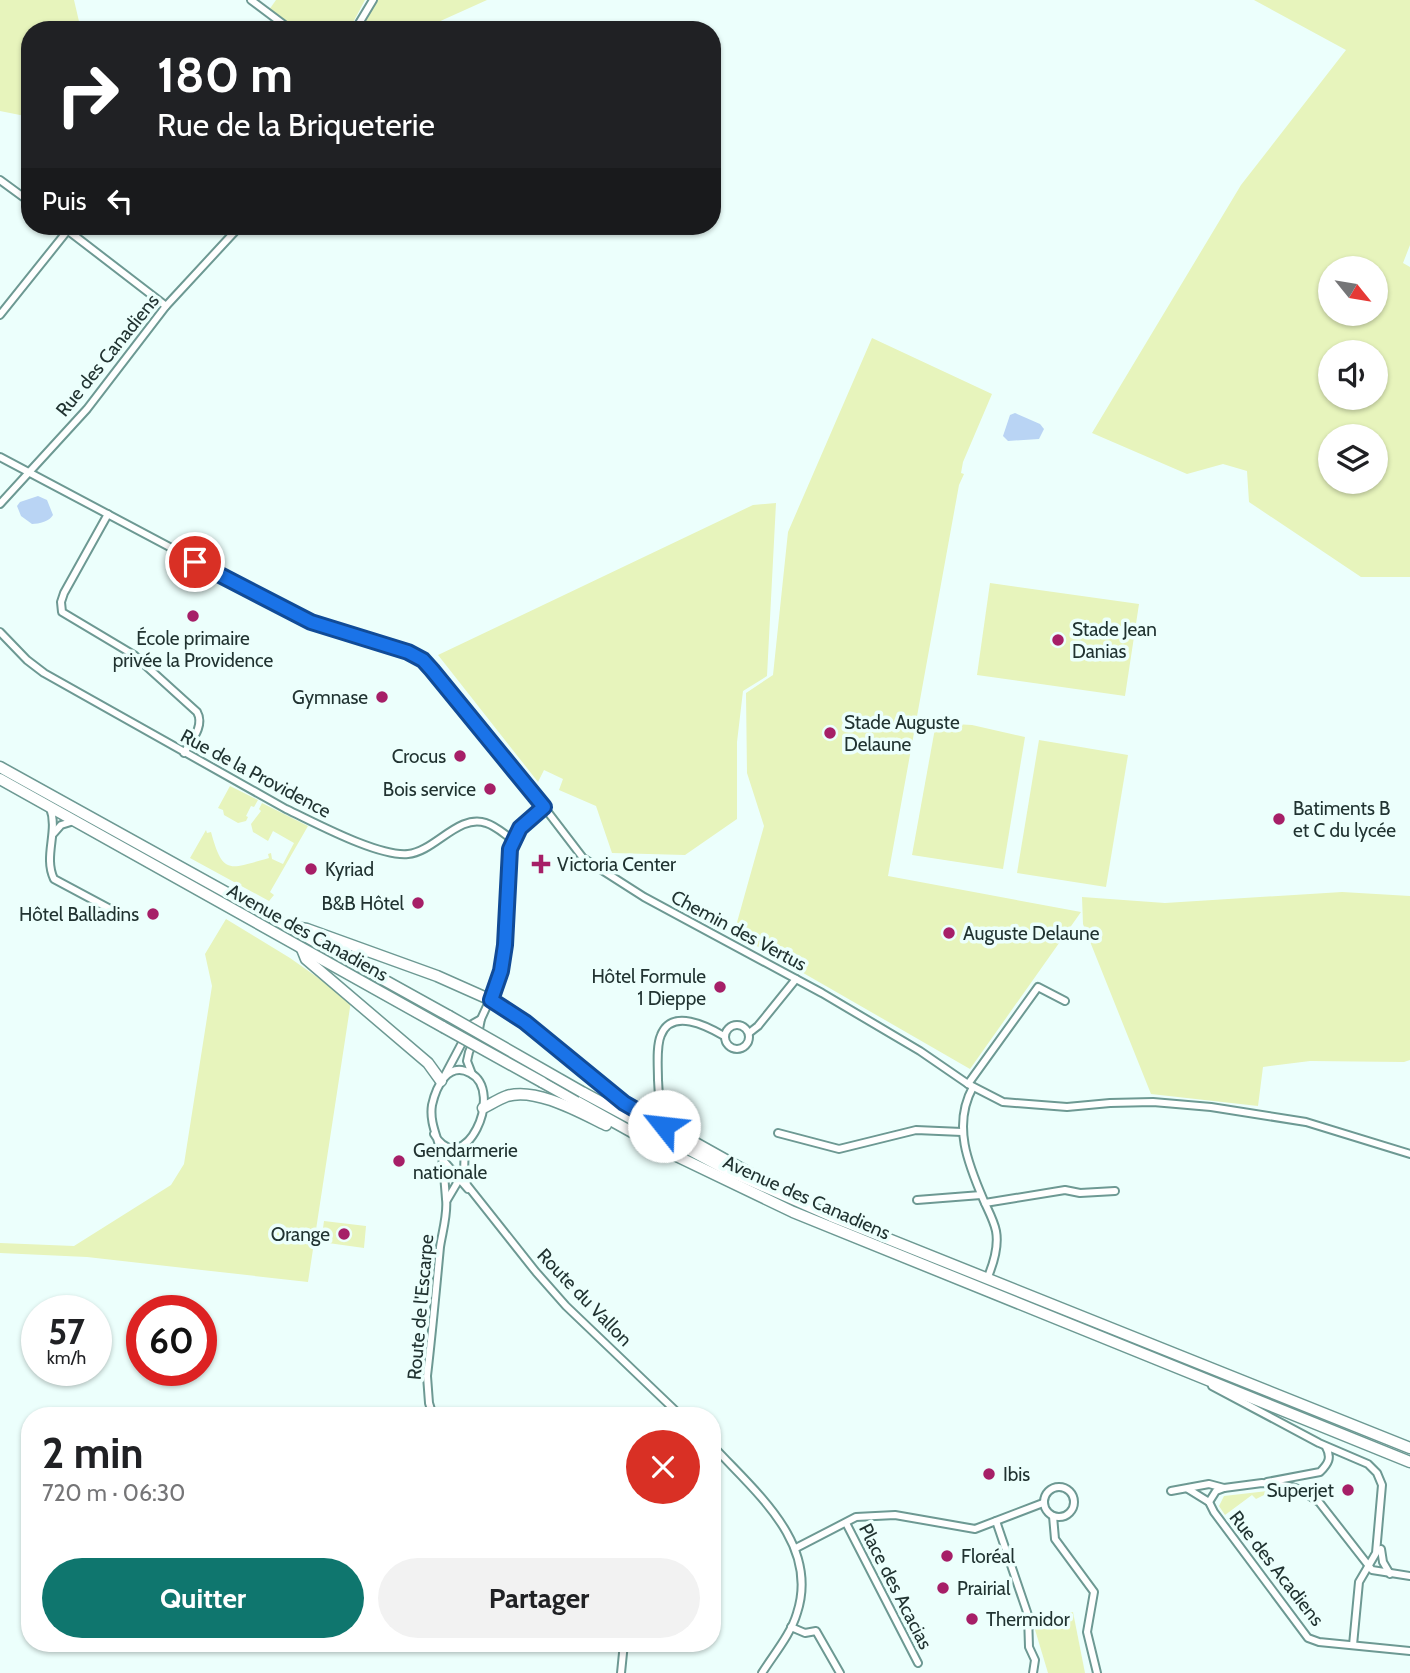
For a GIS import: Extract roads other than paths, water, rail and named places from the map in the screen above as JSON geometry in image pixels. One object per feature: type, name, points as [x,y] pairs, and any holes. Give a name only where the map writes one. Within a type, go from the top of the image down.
[{"type":"main road","name":"Avenue des Canadiens","points":[[0,767],[582,1092],[759,1185],[1410,1448]]},
{"type":"main road","name":"Avenue des Canadiens","points":[[0,779],[666,1152],[793,1212],[1410,1462]]},
{"type":"main road","points":[[287,926],[307,929],[436,976],[491,1000],[525,1022],[624,1103],[751,1174],[759,1185]]},
{"type":"main road","points":[[302,949],[306,959],[443,1078]]},
{"type":"main road","points":[[483,1108],[509,1096],[541,1098],[666,1152]]},
{"type":"street","points":[[251,0],[279,21]]},
{"type":"street","points":[[360,21],[373,0]]},
{"type":"street","points":[[0,180],[21,195]]},
{"type":"street","points":[[0,315],[60,235]]},
{"type":"street","points":[[74,235],[166,306]]},
{"type":"street","name":"Rue des Canadiens","points":[[0,504],[87,409],[166,306],[232,235]]},
{"type":"street","name":"Chemin des Vertus","points":[[0,457],[311,622],[408,652],[423,660],[583,858],[597,869],[920,1051],[970,1086],[1003,1102],[1028,1106],[1067,1107],[1153,1102],[1211,1107],[1306,1122],[1410,1153]]},
{"type":"street","points":[[108,514],[64,593],[62,612],[142,660],[197,712],[201,719],[200,726],[184,753]]},
{"type":"street","name":"Rue de la Providence","points":[[0,632],[44,673],[318,825],[405,855],[419,852],[471,821],[488,823],[513,840]]},
{"type":"street","points":[[473,1193],[467,1185],[464,1172],[465,1145],[477,1130],[483,1108],[482,1089],[467,1061],[501,971],[505,945],[508,860],[513,840],[526,820],[544,807]]},
{"type":"street","points":[[50,808],[55,821],[50,870],[54,879],[112,911]]},
{"type":"street","points":[[52,835],[61,825],[75,821]]},
{"type":"street","points":[[749,1032],[758,1026],[796,979]]},
{"type":"street","points":[[987,1279],[994,1258],[996,1231],[965,1151],[962,1132],[970,1086],[1038,987],[1065,1001]]},
{"type":"street","points":[[465,1145],[442,1143],[435,1134],[431,1116],[432,1105],[472,1024],[481,1019]]},
{"type":"street","points":[[664,1126],[660,1113],[658,1070],[660,1036],[666,1027],[687,1020],[701,1023],[724,1036],[729,1046],[737,1049],[749,1041],[749,1032],[744,1026],[737,1024],[728,1023],[724,1036]]},
{"type":"street","points":[[443,1078],[459,1070],[472,1073]]},
{"type":"street","points":[[778,1133],[839,1149],[916,1130],[962,1132]]},
{"type":"street","name":"Route de l'Escarpe","points":[[430,1407],[427,1376],[447,1200],[442,1159],[435,1134]]},
{"type":"street","points":[[442,1159],[459,1181],[473,1193]]},
{"type":"street","name":"Route de l'Escarpe","points":[[447,1200],[464,1172]]},
{"type":"street","points":[[917,1200],[983,1199],[1065,1189],[1080,1193],[1115,1191]]},
{"type":"street","name":"Route du Vallon","points":[[473,1193],[566,1306],[672,1407]]},
{"type":"street","points":[[1178,1368],[1325,1446],[1368,1464],[1377,1473],[1382,1485],[1376,1553],[1359,1583],[1353,1644]]},
{"type":"street","points":[[1209,1502],[1216,1491],[1224,1488],[1320,1472],[1329,1460],[1330,1454],[1325,1446]]},
{"type":"street","points":[[721,1455],[776,1516],[796,1548],[803,1577],[797,1614],[762,1673]]},
{"type":"street","points":[[1262,1483],[1289,1486],[1314,1497],[1367,1566],[1377,1572],[1410,1576]]},
{"type":"street","points":[[1171,1491],[1209,1485],[1224,1488]]},
{"type":"street","points":[[1055,1486],[1064,1487],[1071,1492],[1074,1501],[1072,1510],[1065,1516],[1053,1516],[1046,1511],[1043,1503],[1047,1491],[1055,1486]]},
{"type":"street","name":"Rue des Acadiens","points":[[1188,1489],[1209,1502],[1308,1638],[1410,1651]]},
{"type":"street","points":[[796,1548],[856,1517],[895,1514],[975,1529],[1043,1503]]},
{"type":"street","points":[[1053,1516],[1055,1539],[1094,1592],[1087,1632],[1097,1673]]},
{"type":"street","points":[[996,1521],[1028,1615],[1029,1647],[1035,1660],[1033,1673]]},
{"type":"street","name":"Place des Acacias","points":[[846,1522],[918,1663]]},
{"type":"street","points":[[1381,1549],[1383,1562],[1390,1574]]},
{"type":"street","points":[[791,1627],[806,1633],[816,1631],[840,1673]]},
{"type":"street","points":[[621,1673],[623,1652]]},
{"type":"water","points":[[1015,413],[1040,424],[1044,429],[1039,439],[1008,441],[1003,436],[1010,415]]},
{"type":"water","points":[[38,496],[47,500],[53,515],[44,522],[32,524],[21,516],[17,506],[20,502]]},
{"type":"place","name":"École primaire privée la Providence","points":[[193,616]]},
{"type":"place","name":"Stade Jean Danias","points":[[1058,640]]},
{"type":"place","name":"Gymnase","points":[[382,697]]},
{"type":"place","name":"Stade Auguste Delaune","points":[[830,733]]},
{"type":"place","name":"Crocus","points":[[460,756]]},
{"type":"place","name":"Bois service","points":[[490,789]]},
{"type":"place","name":"Batiments B et C du lycée","points":[[1279,819]]},
{"type":"place","name":"Victoria Center","points":[[541,864]]},
{"type":"place","name":"Kyriad","points":[[311,869]]},
{"type":"place","name":"B&B Hôtel","points":[[418,903]]},
{"type":"place","name":"Hôtel Balladins","points":[[153,914]]},
{"type":"place","name":"Auguste Delaune","points":[[949,933]]},
{"type":"place","name":"Hôtel Formule 1 Dieppe","points":[[720,987]]},
{"type":"place","name":"Gendarmerie nationale","points":[[399,1161]]},
{"type":"place","name":"Orange","points":[[344,1234]]},
{"type":"place","name":"Ibis","points":[[989,1474]]},
{"type":"place","name":"Superjet","points":[[1348,1490]]},
{"type":"place","name":"Floréal","points":[[947,1556]]},
{"type":"place","name":"Prairial","points":[[943,1588]]},
{"type":"place","name":"Thermidor","points":[[972,1619]]}]
